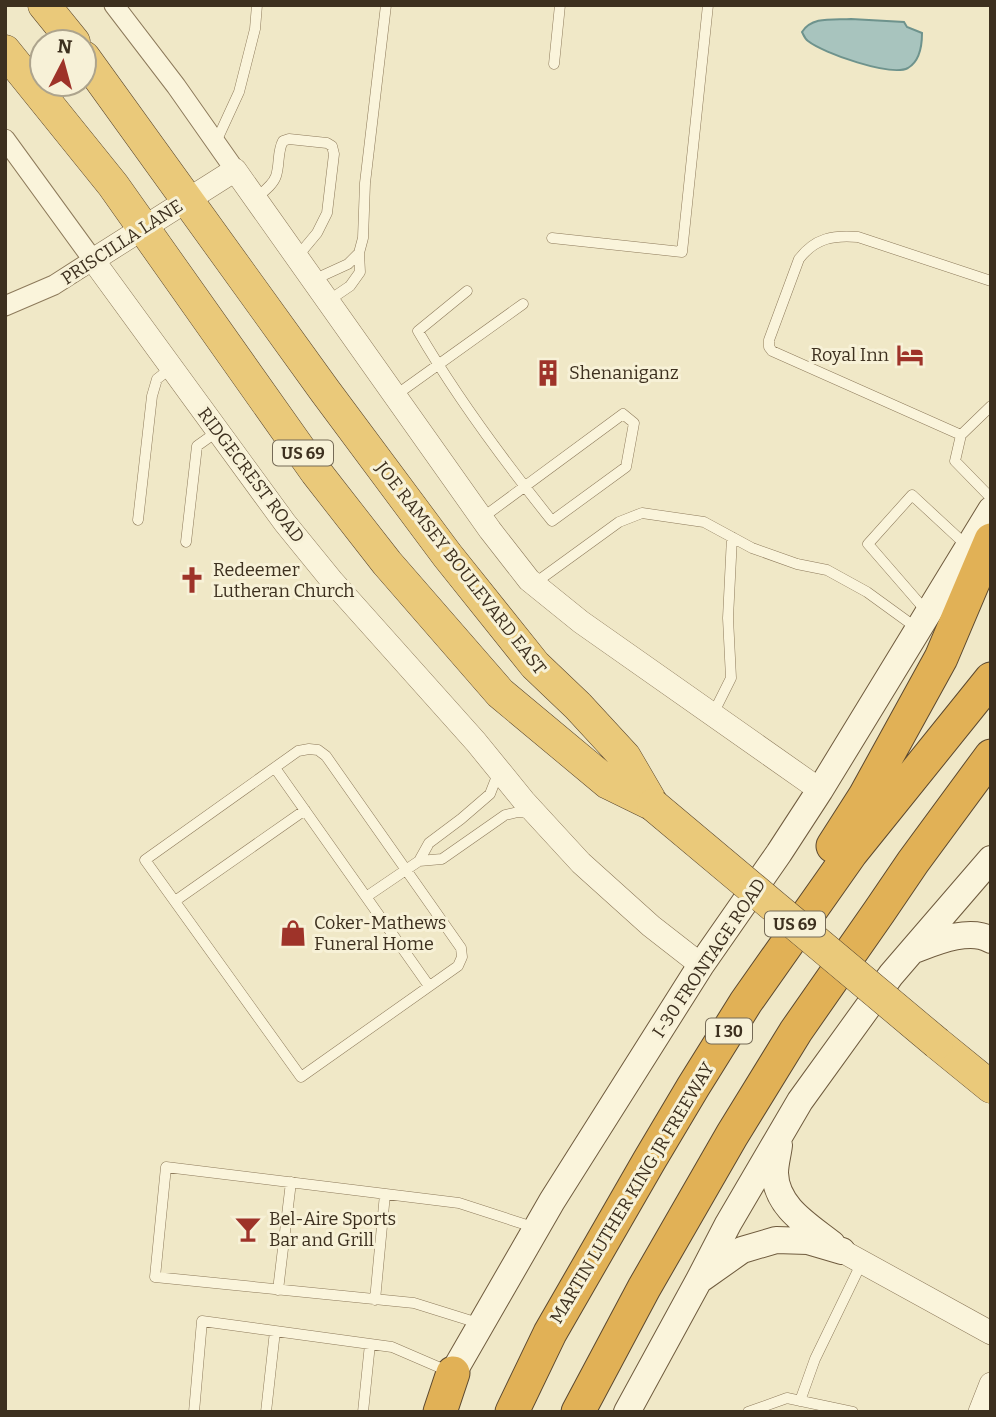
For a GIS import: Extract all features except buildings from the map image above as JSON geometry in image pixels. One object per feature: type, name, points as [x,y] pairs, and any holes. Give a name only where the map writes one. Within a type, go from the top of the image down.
[{"type":"highway","points":[[44,5],[63,28]]},
{"type":"highway","name":"US 69","points":[[5,51],[113,186],[324,482],[387,563],[500,693],[608,783],[653,805],[991,1087]]},
{"type":"highway","name":"JOE RAMSEY BOULEVARD EAST","points":[[98,76],[324,391],[447,555],[535,665],[625,757],[653,805]]},
{"type":"highway","points":[[746,1002],[765,954],[865,796],[941,658],[980,549]]},
{"type":"highway","name":"MARTIN LUTHER KING JR FREEWAY","points":[[512,1412],[556,1321],[680,1108],[746,1002],[851,853],[991,679]]},
{"type":"highway","points":[[578,1412],[644,1287],[796,1031],[912,862],[991,755]]},
{"type":"highway","points":[[438,1412],[453,1373]]},
{"type":"main road","name":"I-30 FRONTAGE ROAD","points":[[453,1373],[559,1189],[701,965],[820,790],[923,620],[980,549],[991,510]]},
{"type":"main road","points":[[627,1412],[728,1224],[800,1101],[873,999],[991,859]]},
{"type":"main road","points":[[912,950],[964,935],[991,940]]},
{"type":"main road","points":[[781,1135],[775,1174],[780,1196],[794,1214],[852,1257]]},
{"type":"main road","points":[[699,1280],[742,1250],[775,1240],[807,1241],[852,1257]]},
{"type":"street","points":[[114,5],[176,86],[482,518],[529,580],[581,622],[820,790]]},
{"type":"street","name":"RIDGECREST ROAD","points":[[5,139],[285,523],[333,582],[581,863],[651,926],[701,965]]},
{"type":"street","name":"PRISCILLA LANE","points":[[5,306],[54,285],[235,170]]},
{"type":"street","points":[[852,1257],[991,1333]]},
{"type":"street","points":[[980,1412],[991,1384]]},
{"type":"lane","points":[[216,142],[239,92],[255,29],[257,5]]},
{"type":"lane","points":[[328,301],[350,286],[360,272],[365,183],[386,5]]},
{"type":"lane","points":[[554,64],[560,5]]},
{"type":"lane","points":[[552,238],[682,252],[708,5]]},
{"type":"lane","points":[[256,199],[273,183],[279,148],[283,141],[289,139],[327,143],[332,146],[334,154],[327,213],[317,233],[297,257]]},
{"type":"lane","points":[[961,435],[772,351],[769,340],[799,259],[806,249],[820,241],[839,236],[858,237],[991,281]]},
{"type":"lane","points":[[313,280],[348,264],[359,253]]},
{"type":"lane","points":[[467,291],[418,331],[438,365],[524,486],[551,521],[626,467],[634,423],[623,414],[524,486],[482,518]]},
{"type":"lane","points":[[395,396],[523,304]]},
{"type":"lane","points":[[138,520],[152,396],[158,379],[172,368]]},
{"type":"lane","points":[[991,406],[961,435],[955,461],[991,498]]},
{"type":"lane","points":[[186,542],[197,446],[218,432]]},
{"type":"lane","points":[[923,620],[868,544],[912,495],[980,549]]},
{"type":"lane","points":[[534,584],[619,522],[642,513],[704,522],[752,548],[827,570],[923,620]]},
{"type":"lane","points":[[713,715],[730,678],[732,537]]},
{"type":"lane","points":[[318,750],[326,756],[461,948],[462,957],[458,966],[301,1077],[145,860],[275,768],[298,751],[318,750]]},
{"type":"lane","points":[[275,768],[429,986]]},
{"type":"lane","points":[[366,897],[419,861],[429,843],[490,794],[499,771]]},
{"type":"lane","points":[[174,901],[305,810]]},
{"type":"lane","points":[[419,861],[442,859],[505,815],[535,813]]},
{"type":"lane","points":[[482,1324],[414,1303],[155,1277],[166,1167],[459,1203],[537,1228]]},
{"type":"lane","points":[[278,1290],[291,1182]]},
{"type":"lane","points":[[375,1300],[385,1194]]},
{"type":"lane","points":[[800,1401],[852,1257]]},
{"type":"lane","points":[[194,1412],[202,1321],[392,1347],[453,1373]]},
{"type":"lane","points":[[266,1412],[275,1331]]},
{"type":"lane","points":[[363,1412],[370,1344]]},
{"type":"lane","points":[[748,1412],[787,1398],[853,1412]]},
{"type":"water","points":[[851,19],[904,22],[907,27],[922,33],[918,57],[908,68],[899,70],[873,67],[816,46],[807,40],[802,32],[817,21]]},
{"type":"place","name":"Royal Inn","points":[[910,355]]},
{"type":"place","name":"Shenaniganz","points":[[548,373]]},
{"type":"place","name":"Redeemer Lutheran Church","points":[[192,580]]},
{"type":"place","name":"Coker-Mathews Funeral Home","points":[[293,933]]},
{"type":"place","name":"Bel-Aire Sports Bar and Grill","points":[[248,1229]]}]
